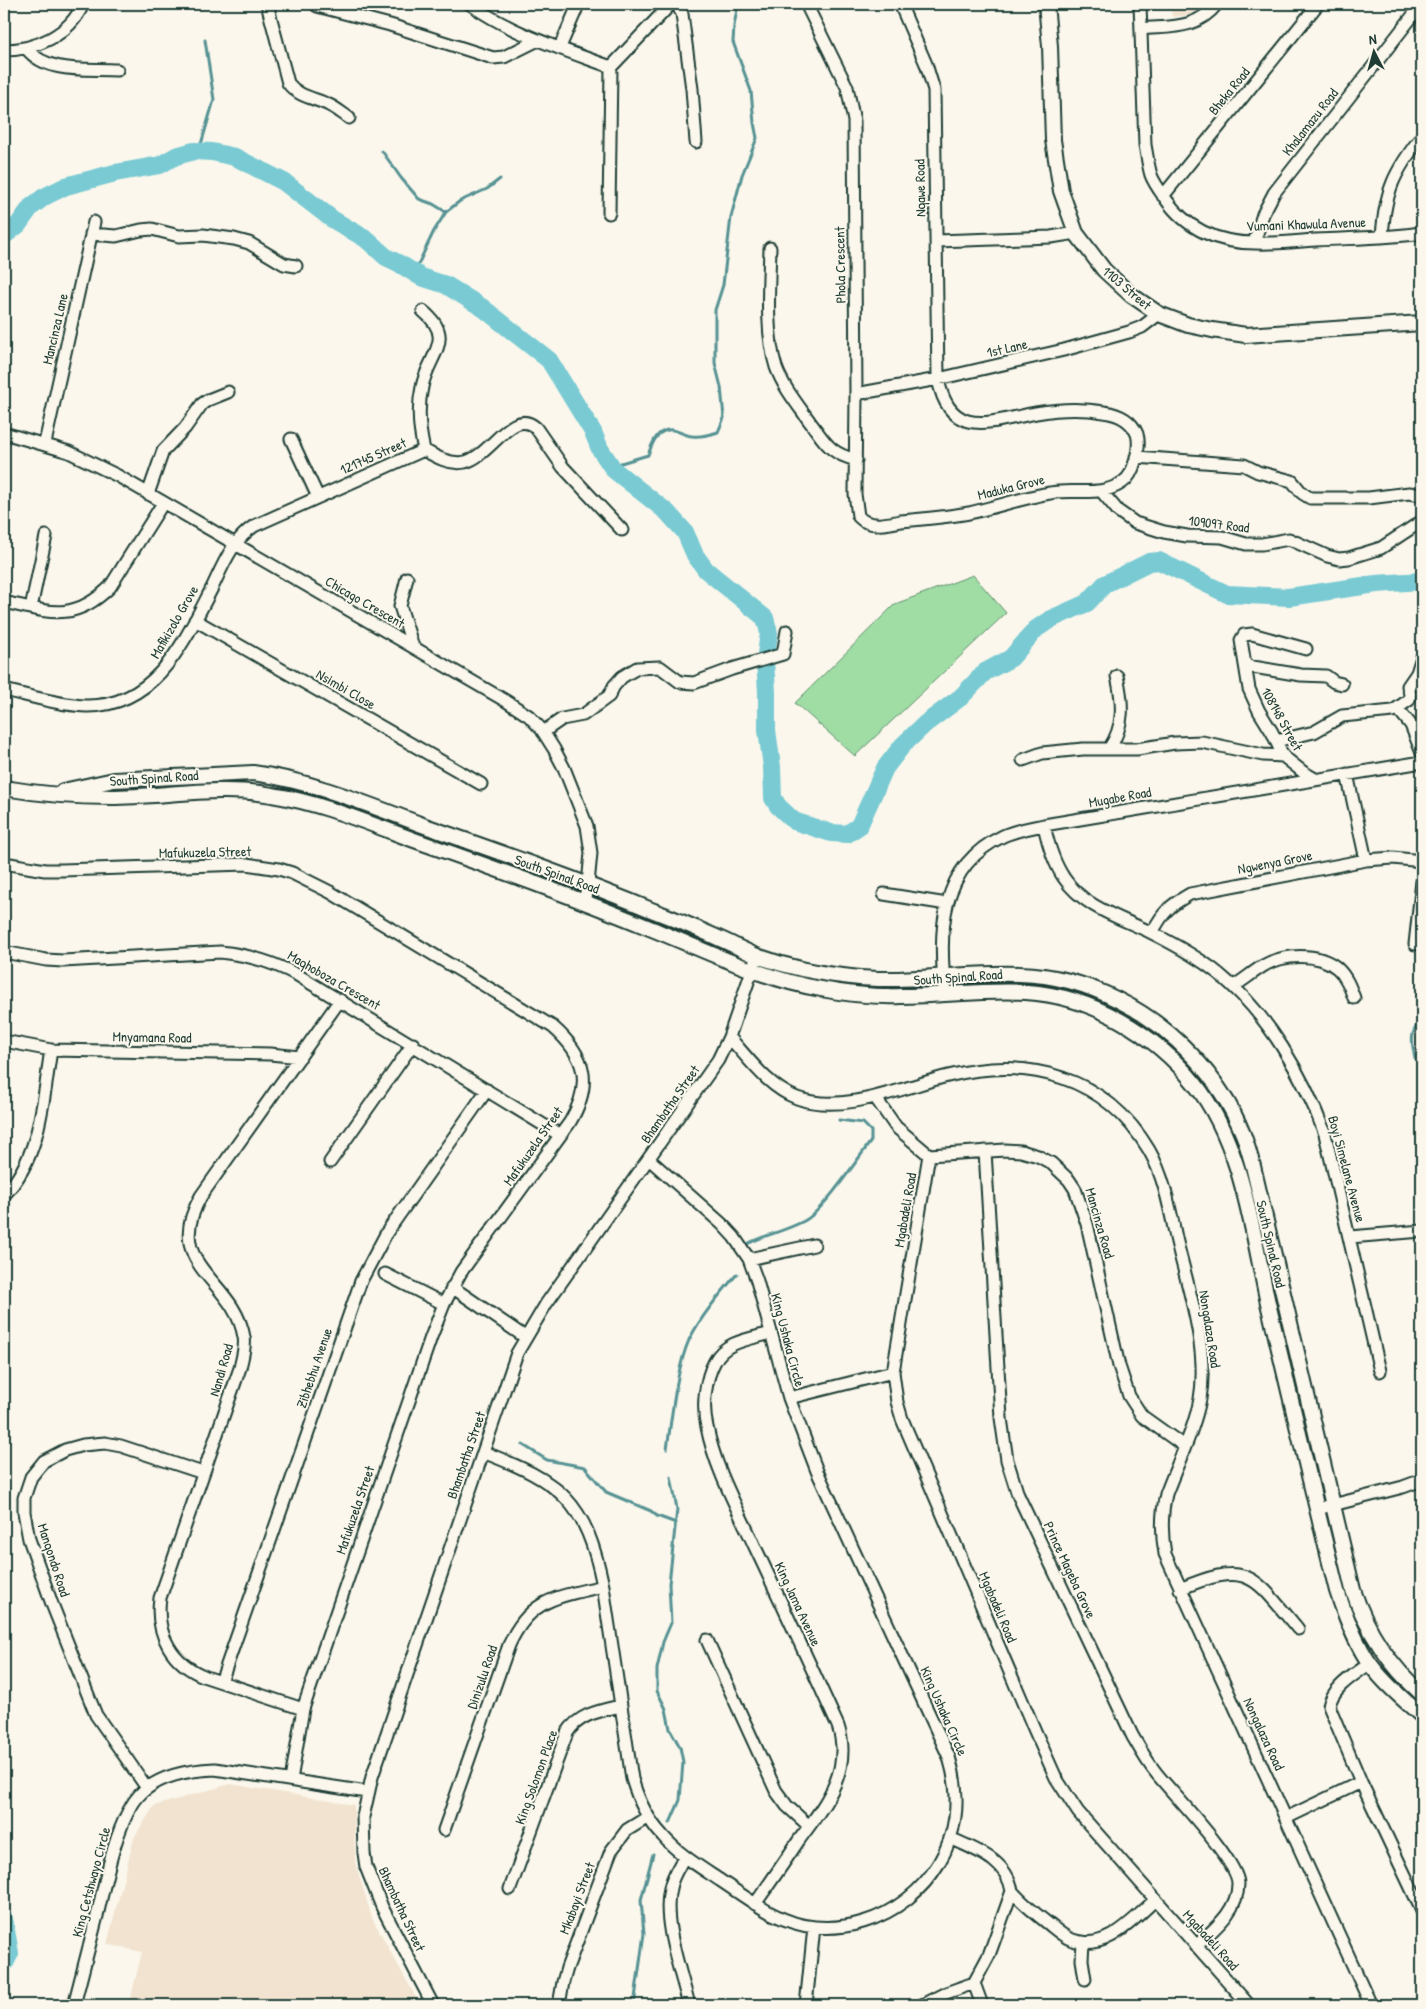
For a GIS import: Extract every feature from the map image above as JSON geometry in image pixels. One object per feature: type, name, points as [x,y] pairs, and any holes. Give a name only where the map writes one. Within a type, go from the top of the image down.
[{"type":"street","points":[[4,50],[27,49],[49,39],[64,29],[80,12],[83,4]]},
{"type":"street","points":[[268,4],[288,84],[298,94],[330,105],[349,118]]},
{"type":"street","points":[[470,4],[499,22],[538,40],[610,67]]},
{"type":"street","points":[[560,48],[576,10],[576,4]]},
{"type":"street","points":[[608,213],[610,67],[671,4]]},
{"type":"street","points":[[678,4],[682,14],[687,52],[696,142]]},
{"type":"street","name":"Phola Crescent","points":[[806,4],[846,87],[854,121],[855,494],[858,516],[864,521],[876,524]]},
{"type":"street","name":"Nqawe Road","points":[[900,4],[926,64],[934,90],[938,379]]},
{"type":"street","name":"1103 Street","points":[[1046,4],[1050,46],[1054,157],[1061,192],[1076,233],[1104,270],[1131,294],[1159,314],[1196,326],[1246,334],[1422,324]]},
{"type":"street","name":"Vumani Khawula Avenue","points":[[1140,4],[1145,145],[1152,178],[1175,212],[1189,224],[1206,234],[1254,244],[1382,237],[1422,232]]},
{"type":"street","points":[[1141,29],[1196,22],[1217,4]]},
{"type":"street","name":"Bheka Road","points":[[1163,196],[1318,4]]},
{"type":"street","name":"Khalamazu Road","points":[[1254,244],[1263,214],[1274,193],[1422,4]]},
{"type":"street","points":[[317,6],[390,24],[493,58],[504,57],[538,40]]},
{"type":"street","points":[[27,49],[33,56],[50,65],[117,70]]},
{"type":"street","points":[[1382,237],[1384,209],[1391,183],[1402,162],[1422,136]]},
{"type":"street","name":"Mancinza Lane","points":[[45,443],[93,228],[116,236],[141,230],[152,230],[178,236],[203,235],[234,239],[250,243],[284,264],[296,266]]},
{"type":"street","points":[[936,241],[1051,238],[1076,233]]},
{"type":"street","points":[[770,248],[770,332],[776,368],[802,411],[829,448],[842,457],[856,460]]},
{"type":"street","points":[[423,311],[434,320],[439,330],[439,345],[422,386],[419,402],[420,433],[424,450]]},
{"type":"street","name":"1st Lane","points":[[856,394],[938,379],[1064,350],[1129,332],[1142,327],[1159,314]]},
{"type":"street","name":"Maduka Grove","points":[[876,524],[969,513],[1050,492],[1102,492],[1125,481],[1132,472],[1136,458],[1137,434],[1131,424],[1124,418],[1113,413],[1096,410],[1065,409],[988,424],[968,422],[956,416],[946,404],[941,394],[938,379]]},
{"type":"street","points":[[148,494],[163,451],[185,428],[202,404],[228,392]]},
{"type":"street","name":"121745 Street","points":[[234,544],[254,526],[424,450],[445,460],[466,462],[483,451],[516,422],[524,421],[530,423],[563,466],[622,530]]},
{"type":"street","name":"Chicago Crescent","points":[[4,433],[45,443],[69,452],[118,476],[529,716],[543,732],[564,768],[590,836],[591,853],[588,884],[584,901]]},
{"type":"street","points":[[290,439],[318,497]]},
{"type":"street","points":[[1136,458],[1244,465],[1258,472],[1292,482],[1302,493],[1310,498],[1368,498],[1403,494],[1422,495]]},
{"type":"street","name":"109097 Road","points":[[1102,492],[1118,511],[1135,523],[1164,532],[1187,536],[1222,537],[1246,544],[1262,544],[1289,539],[1339,560],[1381,548],[1422,521]]},
{"type":"street","points":[[4,602],[56,613],[70,612],[98,599],[110,587],[163,503]]},
{"type":"street","points":[[30,608],[46,536]]},
{"type":"street","name":"Mafikizolo Grove","points":[[4,690],[86,706],[105,704],[123,698],[158,678],[171,661],[196,620],[234,544]]},
{"type":"street","points":[[407,578],[400,606],[413,647]]},
{"type":"street","name":"Nsimbi Close","points":[[196,620],[481,784]]},
{"type":"street","points":[[543,732],[562,719],[583,715],[609,696],[614,686],[622,677],[637,668],[647,666],[660,667],[675,679],[688,684],[700,682],[732,669],[782,655],[785,652],[787,631]]},
{"type":"street","name":"108148 Street","points":[[1306,650],[1252,634],[1246,634],[1241,640],[1247,666],[1250,693],[1284,756],[1315,779]]},
{"type":"street","points":[[1276,741],[1314,732],[1342,716],[1387,712],[1398,709],[1408,700],[1410,694],[1408,686],[1417,673],[1422,657]]},
{"type":"street","points":[[1247,666],[1326,676],[1334,682],[1342,684]]},
{"type":"street","points":[[1110,749],[1119,734],[1122,709],[1117,676]]},
{"type":"street","points":[[1398,709],[1411,725],[1422,753]]},
{"type":"street","points":[[1023,760],[1050,752],[1092,748],[1137,749],[1202,742],[1264,755],[1284,756]]},
{"type":"street","name":"Mugabe Road","points":[[945,994],[942,961],[943,932],[947,904],[958,874],[980,851],[1004,836],[1044,825],[1422,762]]},
{"type":"street","name":"South Spinal Road","points":[[48,795],[114,780],[253,773],[273,776],[325,789],[588,884],[718,937],[757,956],[801,969],[851,978],[901,980],[996,973],[1045,976],[1090,989],[1122,1002],[1156,1023],[1194,1057],[1211,1078],[1243,1133],[1253,1166],[1353,1590],[1363,1616],[1382,1652],[1403,1677],[1422,1694]]},
{"type":"street","points":[[1347,774],[1366,860]]},
{"type":"street","name":"South Spinal Road","points":[[4,788],[48,795],[112,797],[226,791],[273,795],[330,810],[584,901],[780,980],[824,990],[873,996],[1029,992],[1076,1001],[1125,1023],[1150,1039],[1174,1060],[1194,1083],[1224,1130],[1238,1175],[1317,1509],[1343,1609],[1370,1663],[1392,1688],[1422,1716]]},
{"type":"street","name":"Boyi Simelane Avenue","points":[[1044,825],[1053,856],[1065,879],[1073,889],[1095,906],[1152,933],[1205,963],[1234,986],[1253,1007],[1278,1042],[1313,1103],[1330,1150],[1380,1371]]},
{"type":"street","name":"Ngwenya Grove","points":[[1152,933],[1163,912],[1190,894],[1366,860],[1393,858],[1422,860]]},
{"type":"street","name":"Mafukuzela Street","points":[[4,863],[45,870],[246,864],[279,869],[310,881],[481,982],[547,1024],[562,1035],[575,1052],[584,1074],[584,1086],[578,1107],[560,1135],[461,1272],[452,1287],[430,1337],[303,1708],[294,1752],[291,1780]]},
{"type":"street","points":[[1415,944],[1422,881]]},
{"type":"street","points":[[884,894],[947,904]]},
{"type":"street","name":"Maqhoboza Crescent","points":[[4,952],[38,959],[64,961],[197,953],[240,954],[281,966],[413,1044],[560,1135]]},
{"type":"street","name":"Bhambatha Street","points":[[433,2005],[382,1908],[366,1867],[362,1834],[367,1792],[517,1353],[546,1304],[650,1160],[715,1065],[729,1037],[757,956]]},
{"type":"street","points":[[1234,986],[1263,966],[1276,960],[1311,957],[1330,963],[1338,969],[1344,976],[1354,998]]},
{"type":"street","name":"Nandi Road","points":[[303,1708],[194,1672],[174,1656],[163,1636],[158,1613],[160,1598],[240,1368],[244,1339],[236,1313],[202,1269],[191,1249],[188,1229],[195,1206],[201,1196],[340,1000]]},
{"type":"street","name":"Nongalaza Road","points":[[729,1037],[778,1088],[799,1099],[841,1102],[875,1097],[959,1074],[999,1068],[1016,1068],[1049,1073],[1087,1088],[1125,1120],[1149,1151],[1161,1179],[1175,1231],[1201,1349],[1202,1370],[1200,1400],[1166,1494],[1161,1520],[1165,1554],[1372,2005]]},
{"type":"street","name":"Mnyamana Road","points":[[4,1041],[51,1050],[270,1054],[300,1057]]},
{"type":"street","points":[[330,1162],[413,1044]]},
{"type":"street","points":[[4,1195],[20,1175],[32,1148],[39,1124],[51,1050]]},
{"type":"street","name":"Zibhebhu Avenue","points":[[221,1682],[361,1281],[387,1232],[487,1090]]},
{"type":"street","points":[[875,1097],[896,1127],[929,1154]]},
{"type":"street","name":"Prince Mageba Grove","points":[[986,1151],[1001,1418],[1007,1460],[1018,1495],[1132,1736],[1156,1772],[1215,1844],[1236,1873],[1238,1882],[1235,1902],[1220,1923],[1196,1946]]},
{"type":"street","name":"Mancinza Road","points":[[929,1154],[1021,1151],[1038,1156],[1059,1170],[1069,1180],[1076,1190],[1087,1224],[1119,1366],[1129,1396],[1142,1416],[1184,1446]]},
{"type":"street","name":"Mgabadeli Road","points":[[929,1154],[892,1372],[902,1419],[1056,1778],[1078,1812],[1249,2005]]},
{"type":"street","name":"King Ushaka Circle","points":[[483,1452],[538,1476],[561,1492],[580,1516],[588,1530],[598,1560],[603,1586],[632,1778],[636,1792],[648,1817],[665,1839],[684,1857],[755,1904],[782,1918],[814,1927],[839,1927],[860,1923],[885,1914],[902,1903],[927,1880],[950,1838],[956,1804],[954,1774],[949,1757],[817,1471],[789,1398],[755,1272],[749,1259],[722,1224],[650,1160]]},
{"type":"street","points":[[1350,1237],[1422,1231]]},
{"type":"street","points":[[749,1259],[814,1245]]},
{"type":"street","points":[[385,1274],[444,1304]]},
{"type":"street","points":[[452,1287],[525,1337]]},
{"type":"street","name":"King Jama Avenue","points":[[755,1904],[830,1797],[839,1777],[843,1752],[841,1733],[729,1491],[710,1438],[705,1415],[706,1389],[711,1369],[721,1352],[736,1342],[771,1334]]},
{"type":"street","points":[[789,1398],[892,1372]]},
{"type":"street","name":"Manqondo Road","points":[[147,1788],[96,1715],[52,1604],[29,1539],[24,1516],[24,1498],[30,1477],[44,1460],[65,1450],[83,1445],[105,1444],[120,1446],[203,1472]]},
{"type":"street","points":[[1317,1509],[1403,1487],[1422,1480]]},
{"type":"street","points":[[1180,1589],[1219,1574],[1232,1574],[1255,1580],[1298,1629]]},
{"type":"street","name":"Dinizulu Road","points":[[444,1830],[510,1645],[520,1624],[538,1606],[551,1600],[603,1586]]},
{"type":"street","points":[[707,1640],[780,1798],[796,1815],[810,1826]]},
{"type":"street","points":[[1370,1663],[1340,1686],[1330,1700],[1329,1706],[1361,1782],[1422,1911]]},
{"type":"street","name":"King Solomon Place","points":[[510,1889],[572,1725],[581,1717],[620,1706]]},
{"type":"street","name":"King Cetshwayo Circle","points":[[74,2005],[116,1844],[133,1804],[147,1788],[175,1775],[215,1769],[367,1792]]},
{"type":"street","points":[[1286,1818],[1361,1782]]},
{"type":"street","name":"Mkabayi Street","points":[[559,2005],[562,1982],[611,1851],[627,1830],[648,1817]]},
{"type":"street","points":[[950,1838],[980,1852],[998,1864],[1007,1875],[1012,1891],[1026,1906],[1068,1938],[1083,1942],[1093,1942],[1111,1937],[1121,1931],[1154,1900]]},
{"type":"street","points":[[684,1857],[672,1881],[668,1907],[673,1943],[689,2005]]},
{"type":"street","points":[[922,2005],[946,1993],[974,1983],[988,1955],[1012,1891]]},
{"type":"street","points":[[806,2005],[814,1927]]},
{"type":"street","points":[[1083,1942],[1082,1960],[1085,1979]]},
{"type":"street","points":[[974,1983],[982,2005]]},
{"type":"shaded area","points":[[1170,4],[1205,4],[1192,15],[1172,17]]},
{"type":"shaded area","points":[[230,1784],[354,1805],[355,1862],[372,1918],[420,2005],[129,2005],[142,1952],[107,1944],[134,1838],[154,1806]]},
{"type":"green space","points":[[973,575],[1006,613],[855,756],[795,703],[895,604]]},
{"type":"waterway","points":[[614,470],[621,463],[648,455],[651,446],[659,434],[667,430],[692,436],[708,435],[718,432],[724,418],[721,387],[715,363],[715,310],[723,285],[731,217],[742,175],[757,138],[751,91],[733,42],[738,4]]},
{"type":"waterway","points":[[199,151],[214,100],[205,40]]},
{"type":"waterway","points":[[4,236],[18,225],[31,207],[44,197],[66,186],[115,173],[160,165],[176,156],[194,151],[212,152],[235,157],[284,182],[332,219],[366,239],[386,257],[421,277],[446,285],[483,308],[549,360],[614,470],[667,512],[685,532],[695,555],[706,570],[765,618],[769,633],[765,661],[767,730],[772,767],[773,798],[778,806],[794,821],[831,833],[847,834],[859,826],[885,768],[902,746],[925,724],[961,697],[985,672],[1011,658],[1036,629],[1051,619],[1087,603],[1105,584],[1149,562],[1159,561],[1227,594],[1289,597],[1376,584],[1422,581]]},
{"type":"waterway","points":[[382,151],[419,199],[433,204],[446,212]]},
{"type":"waterway","points":[[414,273],[434,231],[446,212],[460,201],[487,189],[500,179]]},
{"type":"waterway","points":[[1415,1058],[1412,1037],[1415,1028],[1422,1018]]},
{"type":"waterway","points":[[747,1244],[804,1221],[821,1207],[849,1172],[871,1141],[871,1131],[863,1123],[839,1120]]},
{"type":"waterway","points":[[667,1449],[678,1379],[689,1340],[705,1314],[737,1274]]},
{"type":"waterway","points":[[523,1445],[547,1460],[585,1467],[606,1492],[676,1523]]},
{"type":"waterway","points":[[670,1823],[680,1800],[683,1762],[680,1747],[670,1729],[666,1709],[657,1691],[657,1669],[663,1642],[671,1623],[669,1584],[677,1509],[671,1477]]},
{"type":"waterway","points":[[634,2005],[644,1934],[641,1900],[653,1854]]},
{"type":"waterway","points":[[4,1919],[10,1953],[4,1965]]}]
